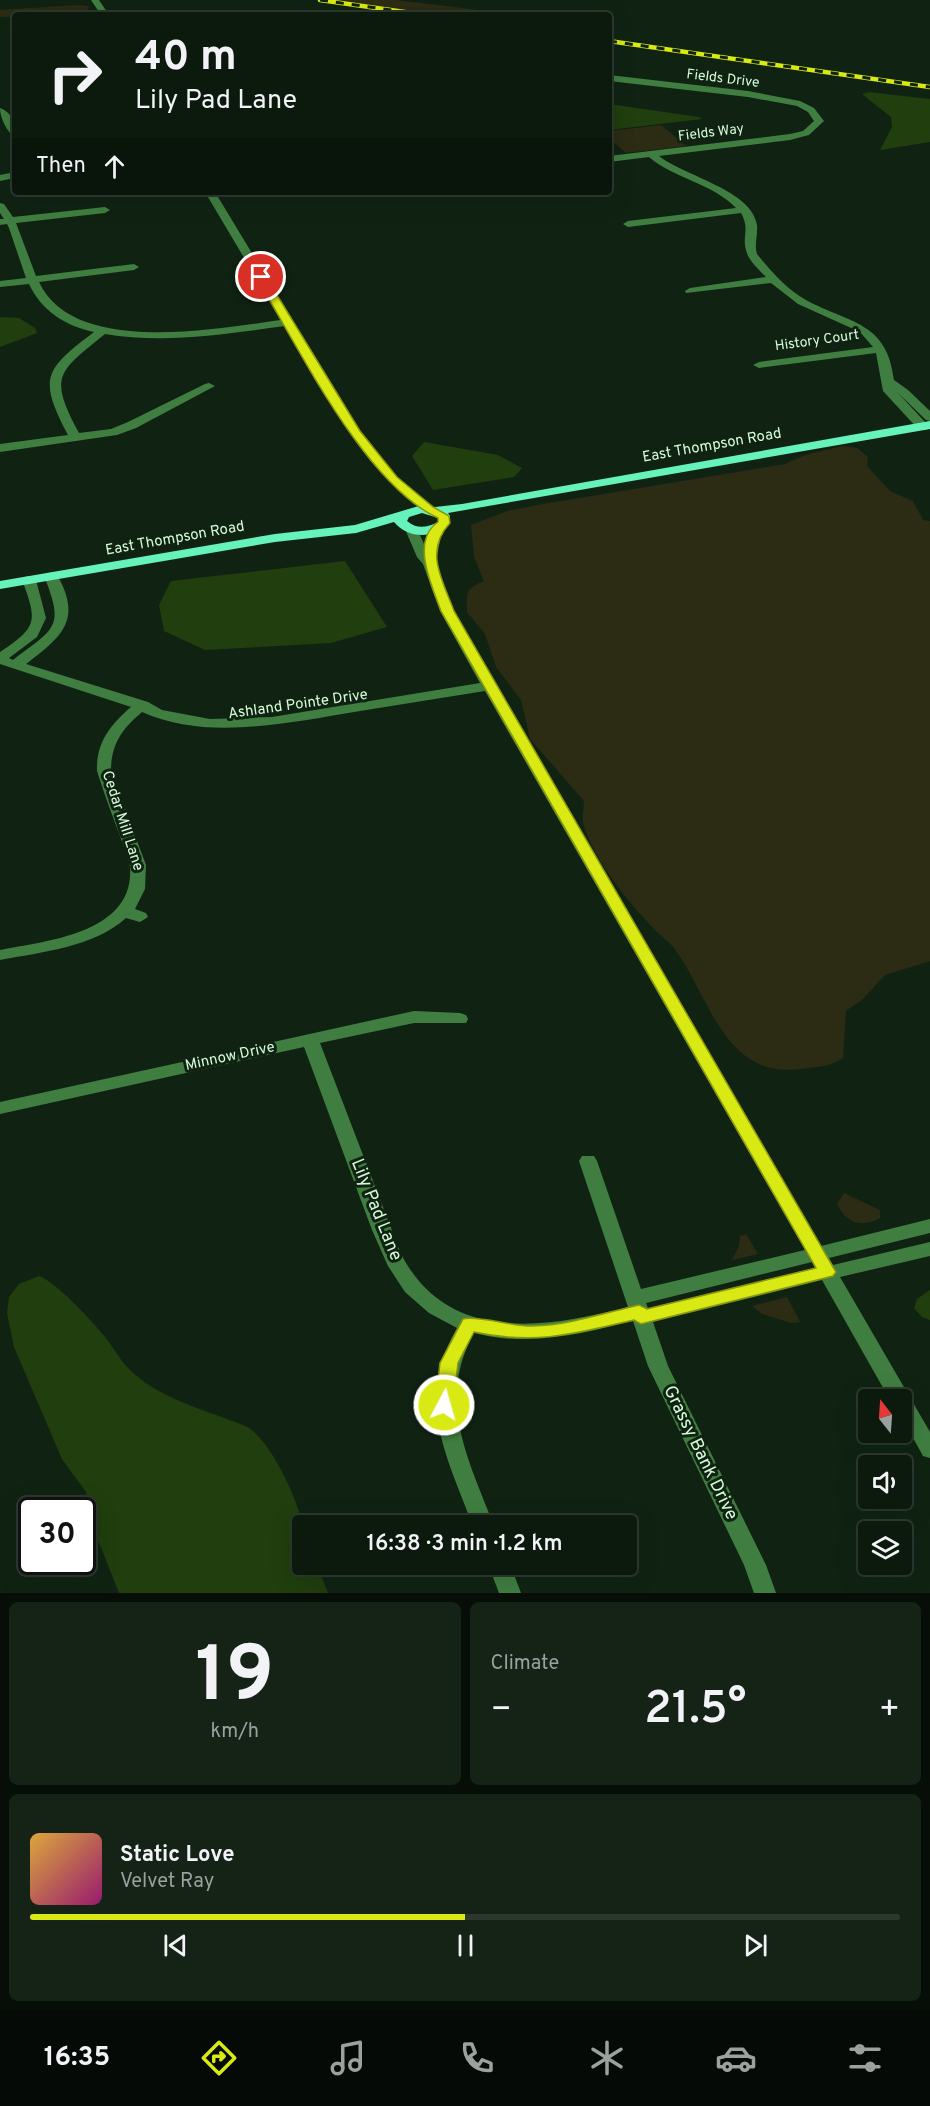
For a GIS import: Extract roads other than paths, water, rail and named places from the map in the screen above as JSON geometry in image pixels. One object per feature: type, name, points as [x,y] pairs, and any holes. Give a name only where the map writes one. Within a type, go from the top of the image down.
[{"type":"main road","name":"East Thompson Road","points":[[356,529],[415,510],[432,510],[499,501],[928,423]]},
{"type":"main road","name":"East Thompson Road","points":[[0,585],[275,538],[356,529],[411,529],[440,526],[494,506],[499,501]]},
{"type":"main road","points":[[432,510],[444,516],[440,526]]},
{"type":"main road","points":[[403,515],[402,525],[411,529]]},
{"type":"street","name":"Fields Drive","points":[[612,78],[748,94],[800,104],[817,117],[819,121],[814,127]]},
{"type":"street","points":[[0,111],[5,114],[12,128]]},
{"type":"street","name":"Fields Way","points":[[612,159],[790,137],[814,127]]},
{"type":"street","points":[[651,154],[668,168],[715,186],[742,210],[752,224],[751,251],[776,279],[802,302],[866,330],[875,339],[880,349],[890,383],[889,392],[928,423]]},
{"type":"street","points":[[212,195],[342,414],[393,480],[432,510]]},
{"type":"street","points":[[0,206],[5,222],[43,300],[56,313],[78,324],[103,330],[151,335],[197,333],[286,319]]},
{"type":"street","points":[[5,222],[105,210]]},
{"type":"street","points":[[628,224],[742,210]]},
{"type":"street","points":[[0,284],[134,267]]},
{"type":"street","points":[[690,291],[776,279]]},
{"type":"street","points":[[76,438],[56,396],[54,386],[57,372],[103,330]]},
{"type":"street","name":"History Court","points":[[759,365],[880,349]]},
{"type":"street","points":[[0,448],[76,438],[132,425],[209,386]]},
{"type":"street","points":[[393,480],[394,488],[406,503],[403,515]]},
{"type":"street","points":[[429,562],[440,526]]},
{"type":"street","points":[[411,529],[423,557],[429,562],[447,611],[486,681],[895,1389]]},
{"type":"street","points":[[15,664],[51,634],[63,613],[51,576]]},
{"type":"street","points":[[0,659],[27,639],[34,631],[42,614],[30,580]]},
{"type":"street","points":[[34,631],[51,634]]},
{"type":"street","name":"Ashland Pointe Drive","points":[[0,659],[143,705],[174,718],[210,723],[238,724],[272,721],[385,698],[486,681]]},
{"type":"street","name":"Cedar Mill Lane","points":[[0,955],[80,938],[103,929],[124,911],[138,892],[141,880],[138,865],[104,771],[103,759],[112,733],[143,705]]},
{"type":"street","points":[[124,911],[140,917]]},
{"type":"street","name":"Minnow Drive","points":[[0,1108],[414,1017],[460,1019]]},
{"type":"street","name":"Lily Pad Lane","points":[[310,1040],[390,1251],[401,1271],[426,1302],[469,1324],[501,1331],[532,1333],[590,1325],[816,1252],[930,1226]]},
{"type":"street","name":"Grassy Bank Drive","points":[[588,1161],[658,1366],[755,1565],[765,1593]]},
{"type":"street","name":"Lily Pad Lane","points":[[638,1309],[930,1249]]},
{"type":"street","points":[[469,1324],[449,1363],[444,1392],[445,1417],[480,1515]]},
{"type":"street","points":[[912,1419],[930,1450]]},
{"type":"street","points":[[503,1575],[510,1593]]},
{"type":"railway","points":[[320,0],[405,12]]},
{"type":"railway","points":[[612,41],[930,87]]}]
